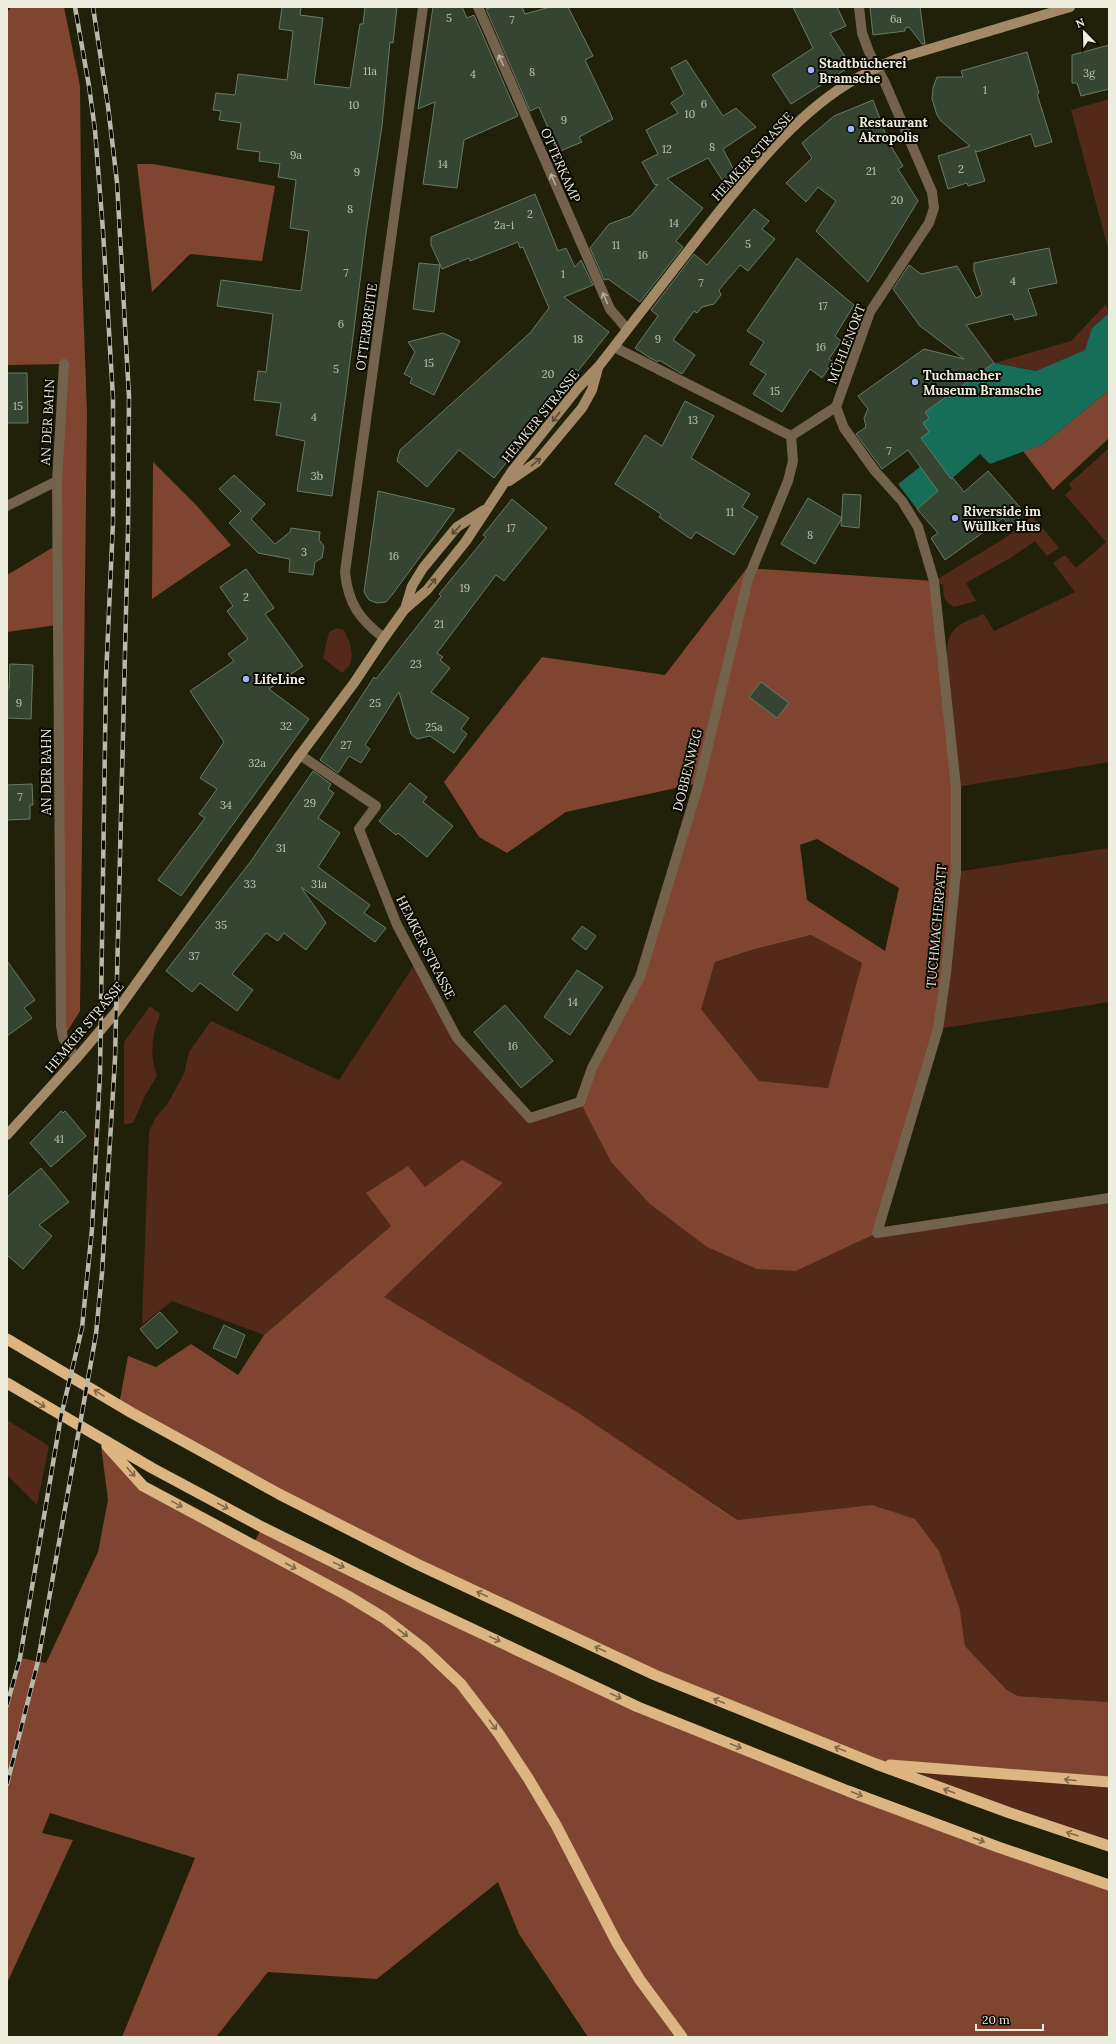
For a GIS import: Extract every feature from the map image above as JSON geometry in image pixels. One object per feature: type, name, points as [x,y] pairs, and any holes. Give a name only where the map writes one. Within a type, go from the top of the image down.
[{"type":"highway","points":[[7,1339],[132,1413],[279,1494],[432,1570],[655,1675],[876,1764],[1010,1813],[1109,1846]]},
{"type":"highway","points":[[7,1383],[152,1468],[262,1527],[400,1595],[638,1706],[848,1791],[998,1847],[1109,1885]]},
{"type":"highway","points":[[100,1438],[143,1486],[366,1607],[423,1648],[461,1684],[499,1734],[528,1778],[556,1825],[618,1943],[640,1980],[682,2037]]},
{"type":"highway","points":[[876,1764],[1109,1782]]},
{"type":"main road","name":"HEMKER STRASSE","points":[[7,1135],[76,1060],[120,1006],[300,755],[354,683],[404,610],[427,590],[439,575],[466,541],[504,484],[578,388],[599,366],[715,217],[774,147],[796,125],[822,103],[847,84],[876,68],[896,59],[1070,7]]},
{"type":"main road","name":"HEMKER STRASSE","points":[[504,484],[538,462],[582,408],[592,390],[599,366]]},
{"type":"main road","name":"HEMKER STRASSE","points":[[404,610],[412,586],[423,568],[457,527],[487,508]]},
{"type":"street","name":"OTTERBREITE","points":[[384,638],[368,626],[354,607],[347,589],[345,572],[423,7]]},
{"type":"street","name":"OTTERKAMP","points":[[478,7],[610,309],[628,329]]},
{"type":"street","name":"MÜHLENORT","points":[[836,407],[870,312],[929,223],[934,208],[932,192],[885,83],[876,68],[862,33],[859,7]]},
{"type":"street","points":[[614,347],[791,436],[836,407]]},
{"type":"street","name":"AN DER BAHN","points":[[64,364],[57,481],[61,1026],[63,1038],[76,1060]]},
{"type":"street","name":"TUCHMACHERPATT","points":[[836,407],[844,428],[875,471],[902,501],[918,527],[934,581],[956,787],[956,872],[946,973],[938,1029],[877,1233],[1109,1198]]},
{"type":"street","name":"DOBBENWEG","points":[[580,1102],[592,1068],[640,977],[699,783],[748,579],[788,481],[793,461],[791,436]]},
{"type":"street","name":"AN DER BAHN","points":[[7,506],[57,481]]},
{"type":"street","name":"HEMKER STRASSE","points":[[300,755],[376,806],[359,829],[397,926],[457,1038],[530,1118],[580,1102]]},
{"type":"shaded area","points":[[11,7],[64,7],[80,86],[82,274],[87,413],[80,1011],[63,1038],[57,625],[7,632],[7,575],[57,545],[63,364],[7,365],[7,12]]},
{"type":"shaded area","points":[[1109,99],[1109,252],[1071,110]]},
{"type":"shaded area","points":[[137,164],[153,164],[275,186],[262,261],[190,254],[152,292]]},
{"type":"shaded area","points":[[1106,304],[1109,313],[1092,328],[1086,350],[1036,371],[994,363],[1071,341]]},
{"type":"shaded area","points":[[1109,390],[1109,438],[1053,490],[1023,451],[1043,444]]},
{"type":"shaded area","points":[[1109,448],[1109,762],[956,787],[941,656],[947,653],[948,644],[953,631],[969,620],[984,614],[994,631],[1075,592],[1053,563],[1065,555],[1076,568],[1106,542],[1065,495],[1072,488],[1069,484]]},
{"type":"shaded area","points":[[153,462],[197,506],[231,545],[152,599]]},
{"type":"shaded area","points":[[1034,515],[1035,522],[1037,521],[1059,548],[1047,556],[1035,541],[1012,557],[966,583],[976,601],[954,607],[946,601],[943,585],[934,581],[1005,538]]},
{"type":"shaded area","points":[[747,568],[934,581],[956,787],[956,872],[938,1029],[877,1233],[796,1271],[757,1269],[707,1247],[650,1204],[611,1162],[580,1102],[640,977],[699,783],[566,812],[507,853],[479,837],[444,782],[542,657],[665,675]],"holes":[[[817,839],[899,888],[885,951],[807,900],[800,845]],[[811,935],[862,963],[828,1088],[759,1081],[701,1009],[715,962],[755,949]]]},
{"type":"shaded area","points":[[337,628],[344,630],[352,653],[350,664],[342,673],[323,658],[329,632]]},
{"type":"shaded area","points":[[1109,848],[1109,1002],[938,1029],[956,872]]},
{"type":"shaded area","points":[[811,935],[862,963],[828,1088],[759,1081],[700,1008],[715,962],[755,949]]},
{"type":"shaded area","points":[[416,962],[457,1038],[530,1118],[580,1102],[611,1162],[796,1271],[877,1233],[1109,1198],[1109,1702],[1018,1696],[1007,1690],[965,1646],[960,1610],[872,1505],[739,1520],[574,1410],[383,1297],[503,1183],[425,1187],[366,1193],[391,1226],[264,1335],[172,1301],[142,1325],[149,1131],[156,1117],[168,1103],[184,1074],[189,1052],[211,1021],[339,1080]]},
{"type":"shaded area","points":[[150,1006],[160,1014],[152,1045],[153,1060],[157,1076],[145,1096],[133,1123],[124,1124],[124,1042]]},
{"type":"shaded area","points":[[462,1160],[503,1183],[384,1297],[574,1410],[738,1520],[872,1505],[915,1519],[939,1551],[960,1610],[965,1646],[1007,1690],[1018,1696],[1109,1702],[1109,1782],[876,1764],[655,1675],[417,1564],[119,1405],[128,1356],[156,1367],[191,1344],[238,1375],[264,1335],[391,1226],[366,1193],[408,1166],[425,1187]]},
{"type":"shaded area","points":[[7,1420],[49,1446],[37,1505],[7,1475]]},
{"type":"shaded area","points":[[100,1438],[143,1486],[253,1545],[262,1527],[638,1707],[1109,1885],[1109,2037],[588,2037],[519,1934],[498,1882],[377,1979],[268,1972],[216,2037],[122,2037],[195,1858],[50,1813],[42,1833],[73,1840],[7,1983],[7,1705],[20,1658],[46,1663],[98,1552],[108,1500]]},
{"type":"shaded area","points":[[876,1764],[1109,1782],[1109,1846]]},
{"type":"water","points":[[1109,313],[1109,390],[1043,444],[990,464],[980,454],[917,509],[898,484],[934,456],[921,438],[923,423],[929,418],[925,412],[994,363],[1036,371],[1085,350],[1092,328]]},
{"type":"building","points":[[282,7],[301,7],[300,15],[323,18],[314,84],[350,88],[360,24],[363,24],[365,7],[397,7],[393,43],[390,42],[382,126],[366,233],[332,496],[297,491],[305,441],[276,435],[281,403],[254,400],[258,371],[266,372],[273,314],[217,306],[221,280],[301,291],[309,231],[290,228],[296,180],[278,177],[280,164],[259,161],[260,152],[237,149],[241,123],[219,120],[221,111],[213,110],[216,93],[235,95],[238,74],[287,80],[293,31],[279,29]]},
{"type":"building","points":[[433,7],[462,7],[467,18],[474,15],[518,116],[464,140],[457,188],[423,184],[435,102],[418,109]]},
{"type":"building","points":[[492,7],[522,7],[525,14],[550,7],[568,7],[593,56],[585,60],[613,119],[579,137],[582,142],[558,152],[539,107],[530,111],[486,9]]},
{"type":"building","name":"Stadtbücherei Bramsche","points":[[793,7],[837,7],[846,26],[830,33],[851,66],[791,104],[772,75],[813,48]]},
{"type":"building","points":[[870,7],[920,7],[925,44],[922,44],[909,27],[905,28],[905,31],[873,35]]},
{"type":"building","points":[[1109,45],[1109,89],[1081,96],[1077,83],[1072,83],[1072,55]]},
{"type":"building","points":[[1027,52],[1039,93],[1037,94],[1052,142],[1035,147],[1031,134],[977,152],[975,150],[985,181],[968,186],[967,183],[948,189],[938,156],[970,146],[941,121],[937,115],[932,99],[933,88],[937,77],[963,77],[961,71]]},
{"type":"building","points":[[686,60],[723,116],[736,108],[756,127],[723,149],[738,178],[728,189],[708,158],[667,179],[703,208],[676,241],[683,247],[640,302],[608,279],[604,280],[590,248],[609,224],[631,216],[658,184],[655,185],[642,162],[658,154],[646,130],[678,113],[671,103],[684,94],[671,68]]},
{"type":"building","points":[[873,100],[889,143],[903,166],[898,169],[918,201],[868,282],[816,231],[836,201],[818,187],[806,202],[786,183],[812,158],[802,143],[834,116]]},
{"type":"building","points":[[535,194],[558,251],[566,248],[575,267],[581,260],[593,285],[564,297],[609,332],[578,371],[576,369],[534,422],[537,424],[494,478],[459,450],[427,487],[397,461],[400,450],[530,333],[549,308],[523,247],[520,248],[518,242],[470,261],[469,258],[442,269],[431,245],[431,237]]},
{"type":"building","points":[[754,209],[769,221],[762,229],[775,239],[748,271],[740,265],[719,290],[721,295],[714,304],[702,307],[697,313],[694,311],[673,340],[695,355],[682,374],[659,360],[658,362],[650,358],[635,348],[658,316],[651,310],[694,254],[707,265]]},
{"type":"building","points":[[1049,248],[1057,283],[1028,289],[1037,315],[1015,320],[1012,314],[966,325],[994,363],[925,412],[929,418],[923,423],[929,432],[921,438],[951,479],[953,478],[964,492],[988,471],[1025,513],[1010,526],[1003,518],[945,560],[931,538],[938,533],[917,509],[938,491],[908,450],[882,469],[856,434],[866,427],[864,418],[868,409],[858,396],[924,349],[964,359],[920,326],[893,289],[909,265],[921,274],[957,266],[976,298],[982,295],[974,271],[974,263]]},
{"type":"building","points":[[797,258],[854,305],[835,336],[841,341],[829,359],[833,362],[822,378],[810,369],[782,412],[753,394],[766,374],[750,364],[764,342],[747,331]]},
{"type":"building","points":[[419,263],[440,265],[434,312],[413,309]]},
{"type":"building","points":[[443,333],[460,341],[434,395],[410,383],[412,378],[404,374],[415,352],[408,342]]},
{"type":"building","points":[[7,373],[27,373],[28,423],[7,423]]},
{"type":"building","points":[[685,401],[714,416],[691,458],[750,494],[742,507],[758,517],[734,555],[696,532],[691,539],[659,517],[661,514],[615,484],[645,435],[662,446]]},
{"type":"building","points":[[234,475],[265,504],[251,519],[275,544],[290,532],[291,528],[320,532],[319,540],[324,546],[322,558],[315,562],[313,575],[289,572],[290,559],[258,553],[229,523],[241,511],[219,489]]},
{"type":"building","points":[[378,491],[455,509],[392,595],[386,602],[377,603],[369,600],[364,592]]},
{"type":"building","points":[[843,494],[861,495],[859,528],[841,526]]},
{"type":"building","points":[[808,498],[842,518],[815,564],[781,544]]},
{"type":"building","points":[[512,499],[547,528],[504,581],[496,575],[437,653],[443,657],[440,660],[450,668],[431,692],[469,718],[461,729],[467,734],[454,753],[430,736],[417,739],[411,734],[399,692],[365,745],[370,749],[361,763],[349,756],[338,773],[320,760],[374,677],[376,679],[441,596],[439,594],[486,537],[483,535]]},
{"type":"building","points":[[246,569],[274,608],[265,614],[303,666],[269,689],[309,719],[181,896],[158,880],[205,818],[199,814],[217,789],[200,778],[224,742],[190,691],[234,661],[228,654],[248,639],[227,611],[233,606],[220,587]]},
{"type":"building","points":[[10,664],[33,665],[31,719],[7,718],[7,688],[9,688]]},
{"type":"building","points":[[761,682],[789,703],[777,718],[749,697]]},
{"type":"building","points":[[313,771],[331,784],[328,789],[334,793],[318,818],[340,833],[318,867],[370,905],[364,913],[386,928],[375,942],[301,887],[326,923],[306,950],[284,933],[278,941],[266,933],[232,974],[253,990],[237,1011],[200,983],[192,992],[166,971],[251,861]]},
{"type":"building","points":[[410,783],[427,797],[423,802],[453,826],[427,857],[398,833],[396,835],[379,821]]},
{"type":"building","points":[[32,784],[33,805],[30,805],[30,819],[7,820],[7,785]]},
{"type":"building","points":[[582,926],[596,936],[586,950],[572,939]]},
{"type":"building","points":[[7,961],[35,1000],[24,1008],[32,1018],[7,1036]]},
{"type":"building","points":[[577,970],[603,987],[570,1035],[544,1017]]},
{"type":"building","points":[[505,1005],[553,1061],[521,1088],[474,1032]]},
{"type":"building","points":[[61,1111],[63,1113],[65,1111],[86,1136],[51,1167],[30,1143]]},
{"type":"building","points":[[41,1168],[69,1202],[39,1225],[52,1236],[23,1269],[7,1255],[7,1197]]},
{"type":"building","points":[[160,1312],[178,1332],[157,1349],[140,1329]]},
{"type":"building","points":[[224,1325],[245,1335],[236,1358],[213,1348]]},
{"type":"railway","points":[[7,1705],[20,1658],[61,1416],[82,1328],[92,1229],[100,1073],[106,677],[113,522],[113,398],[103,231],[95,130],[75,7]]},
{"type":"railway","points":[[7,1784],[38,1661],[96,1334],[102,1273],[115,1059],[128,531],[129,397],[117,182],[108,106],[93,7]]},
{"type":"place","name":"Stadtbücherei Bramsche","points":[[811,70]]},
{"type":"place","name":"Restaurant Akropolis","points":[[851,129]]},
{"type":"place","name":"Tuchmacher Museum Bramsche","points":[[915,382]]},
{"type":"place","name":"Riverside im Wüllker Hus","points":[[955,518]]},
{"type":"place","name":"LifeLine","points":[[246,679]]}]
